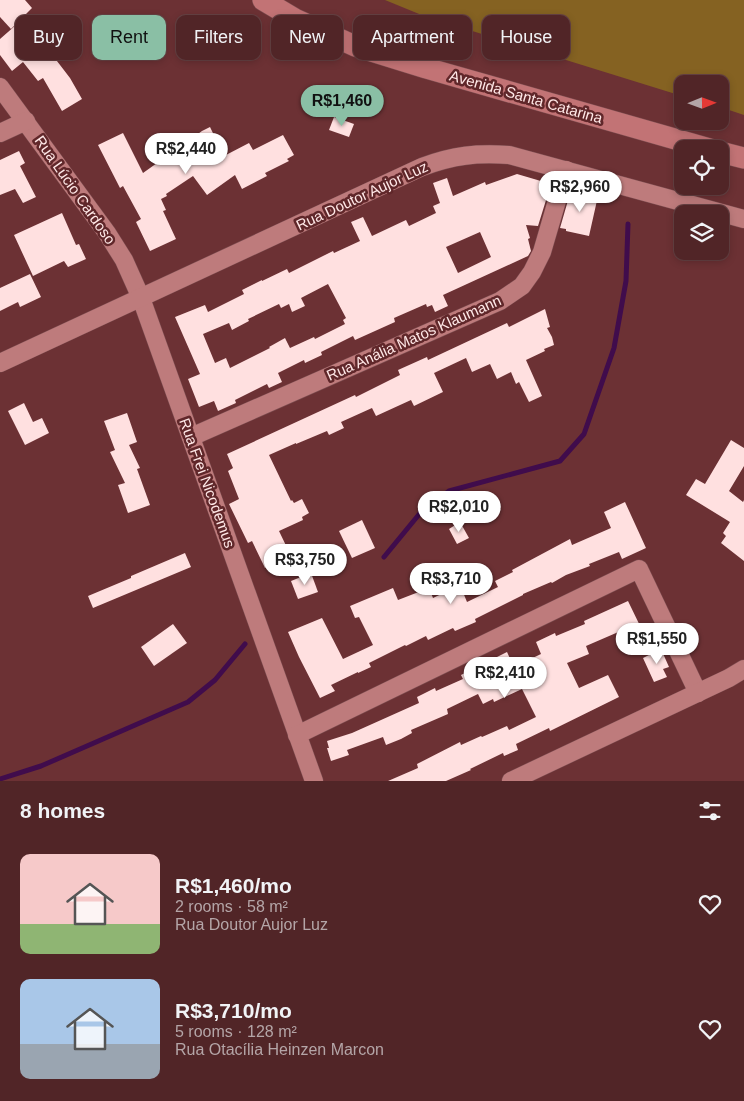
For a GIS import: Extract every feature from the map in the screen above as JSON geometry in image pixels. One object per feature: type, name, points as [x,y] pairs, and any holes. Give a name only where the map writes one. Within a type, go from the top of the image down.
[{"type":"main road","name":"Avenida Santa Catarina","points":[[263,0],[295,19],[355,46],[678,140]]},
{"type":"main road","points":[[729,154],[744,158]]},
{"type":"street","name":"Rua Lúcio Cardoso","points":[[0,87],[107,233],[124,260],[141,298]]},
{"type":"street","points":[[0,133],[26,121]]},
{"type":"street","name":"Rua Doutor Aujor Luz","points":[[0,363],[422,167],[441,160],[464,155],[509,155],[744,219]]},
{"type":"street","name":"Rua Anália Matos Klaumann","points":[[191,437],[500,301],[522,286],[532,272],[542,252],[566,170]]},
{"type":"street","name":"Rua Frei Nicodemus","points":[[141,298],[314,781]]},
{"type":"street","points":[[297,734],[638,569],[698,693]]},
{"type":"street","points":[[511,781],[698,693],[744,669]]},
{"type":"shaded area","points":[[385,0],[744,0],[744,115],[729,110],[729,75],[674,75],[674,94],[566,60],[570,60],[570,15],[482,15],[482,34],[472,31],[472,15],[422,15]]},
{"type":"building","points":[[0,0],[25,0],[32,8],[25,15],[15,15],[15,25],[11,29],[0,17]]},
{"type":"building","points":[[15,26],[15,60],[56,60],[70,78],[82,99],[62,111],[43,78],[38,81],[23,62],[12,71],[0,55],[0,39]]},
{"type":"building","points":[[334,117],[354,124],[349,137],[329,130]]},
{"type":"building","points":[[210,127],[224,156],[249,143],[253,150],[283,135],[294,155],[287,159],[289,161],[265,173],[267,176],[242,189],[235,175],[207,195],[193,176],[166,194],[167,196],[161,199],[166,210],[163,211],[176,239],[150,251],[136,222],[141,219],[123,186],[120,188],[98,145],[123,133],[143,173]]},
{"type":"building","points":[[19,151],[25,163],[20,166],[36,197],[23,203],[15,189],[0,195],[0,160]]},
{"type":"building","points":[[517,174],[551,184],[538,226],[526,225],[531,251],[528,256],[443,295],[448,306],[435,312],[432,305],[427,307],[426,304],[394,318],[395,322],[355,340],[353,336],[321,352],[322,355],[305,363],[304,360],[278,373],[282,382],[269,388],[267,384],[235,400],[236,403],[218,411],[214,401],[199,407],[188,379],[200,374],[175,317],[205,305],[208,312],[244,294],[242,290],[262,280],[287,269],[289,273],[333,251],[334,253],[360,241],[351,222],[363,217],[372,236],[406,220],[409,226],[436,213],[433,206],[440,203],[433,183],[447,178],[453,196],[485,182],[486,185]],"holes":[[[480,232],[491,257],[458,273],[446,247]],[[328,284],[346,318],[343,320],[345,324],[315,339],[314,337],[290,348],[285,338],[270,348],[230,368],[226,358],[215,363],[203,334],[229,323],[232,330],[249,321],[248,319],[279,304],[281,308],[289,304],[292,312],[305,306],[301,298]]]},
{"type":"building","points":[[577,189],[598,196],[589,236],[560,228],[571,190],[576,192]]},
{"type":"building","points":[[62,213],[76,245],[79,244],[86,259],[68,267],[64,261],[33,276],[14,235]]},
{"type":"building","points":[[30,274],[41,297],[20,307],[18,302],[0,311],[0,288]]},
{"type":"building","points":[[545,309],[550,327],[547,328],[554,345],[526,360],[542,396],[529,402],[519,382],[516,384],[511,372],[497,379],[490,364],[472,372],[466,358],[434,373],[443,392],[414,406],[411,400],[376,416],[372,408],[341,422],[344,428],[329,435],[327,431],[269,455],[291,501],[294,503],[302,499],[309,513],[302,517],[303,520],[279,531],[291,556],[265,568],[252,541],[248,543],[229,504],[239,499],[228,471],[233,468],[227,454],[355,395],[356,397],[400,375],[398,370],[427,357],[428,360],[507,323],[509,327]]},
{"type":"building","points":[[24,403],[33,422],[42,418],[49,433],[25,445],[8,411]]},
{"type":"building","points":[[127,413],[137,442],[129,445],[140,468],[137,469],[150,505],[128,513],[118,485],[125,483],[110,452],[115,450],[104,421]]},
{"type":"building","points":[[731,440],[744,448],[744,466],[729,491],[743,502],[744,500],[744,561],[721,543],[726,536],[723,533],[730,522],[686,495],[696,479],[705,484]]},
{"type":"building","points":[[625,502],[646,548],[622,559],[619,552],[589,564],[590,566],[523,594],[475,619],[476,622],[455,631],[453,628],[428,640],[426,636],[405,645],[369,663],[371,667],[331,685],[335,691],[320,698],[288,632],[322,618],[343,659],[373,645],[359,617],[355,618],[350,606],[393,588],[398,600],[429,588],[433,598],[460,585],[467,602],[498,587],[495,581],[513,572],[512,570],[570,539],[572,545],[611,528],[604,512]]},
{"type":"building","points":[[362,520],[375,548],[352,558],[339,531]]},
{"type":"building","points":[[460,522],[469,538],[457,544],[449,529]]},
{"type":"building","points":[[185,553],[191,567],[93,608],[88,596]]},
{"type":"building","points":[[311,573],[318,592],[298,599],[291,581]]},
{"type":"building","points":[[628,601],[643,632],[627,638],[623,630],[586,646],[589,654],[567,663],[579,688],[608,675],[619,697],[550,731],[549,728],[516,744],[518,750],[504,756],[503,753],[446,781],[388,781],[418,768],[417,764],[460,742],[461,745],[507,726],[509,730],[536,717],[522,689],[494,702],[493,699],[483,704],[478,694],[447,709],[448,714],[411,730],[412,733],[401,739],[386,745],[383,737],[347,750],[349,755],[331,761],[327,741],[352,733],[419,703],[417,697],[435,688],[436,691],[463,679],[461,675],[507,652],[514,667],[541,654],[536,642],[555,633],[556,636],[585,624],[584,621]]},
{"type":"building","points":[[173,624],[187,643],[154,666],[141,647]]},
{"type":"building","points":[[661,649],[669,667],[663,669],[667,677],[654,682],[643,658]]},
{"type":"waterway","points":[[384,557],[421,512],[449,491],[560,461],[584,434],[614,348],[626,281],[628,224]]},
{"type":"waterway","points":[[0,779],[41,766],[188,702],[215,680],[245,644]]}]
